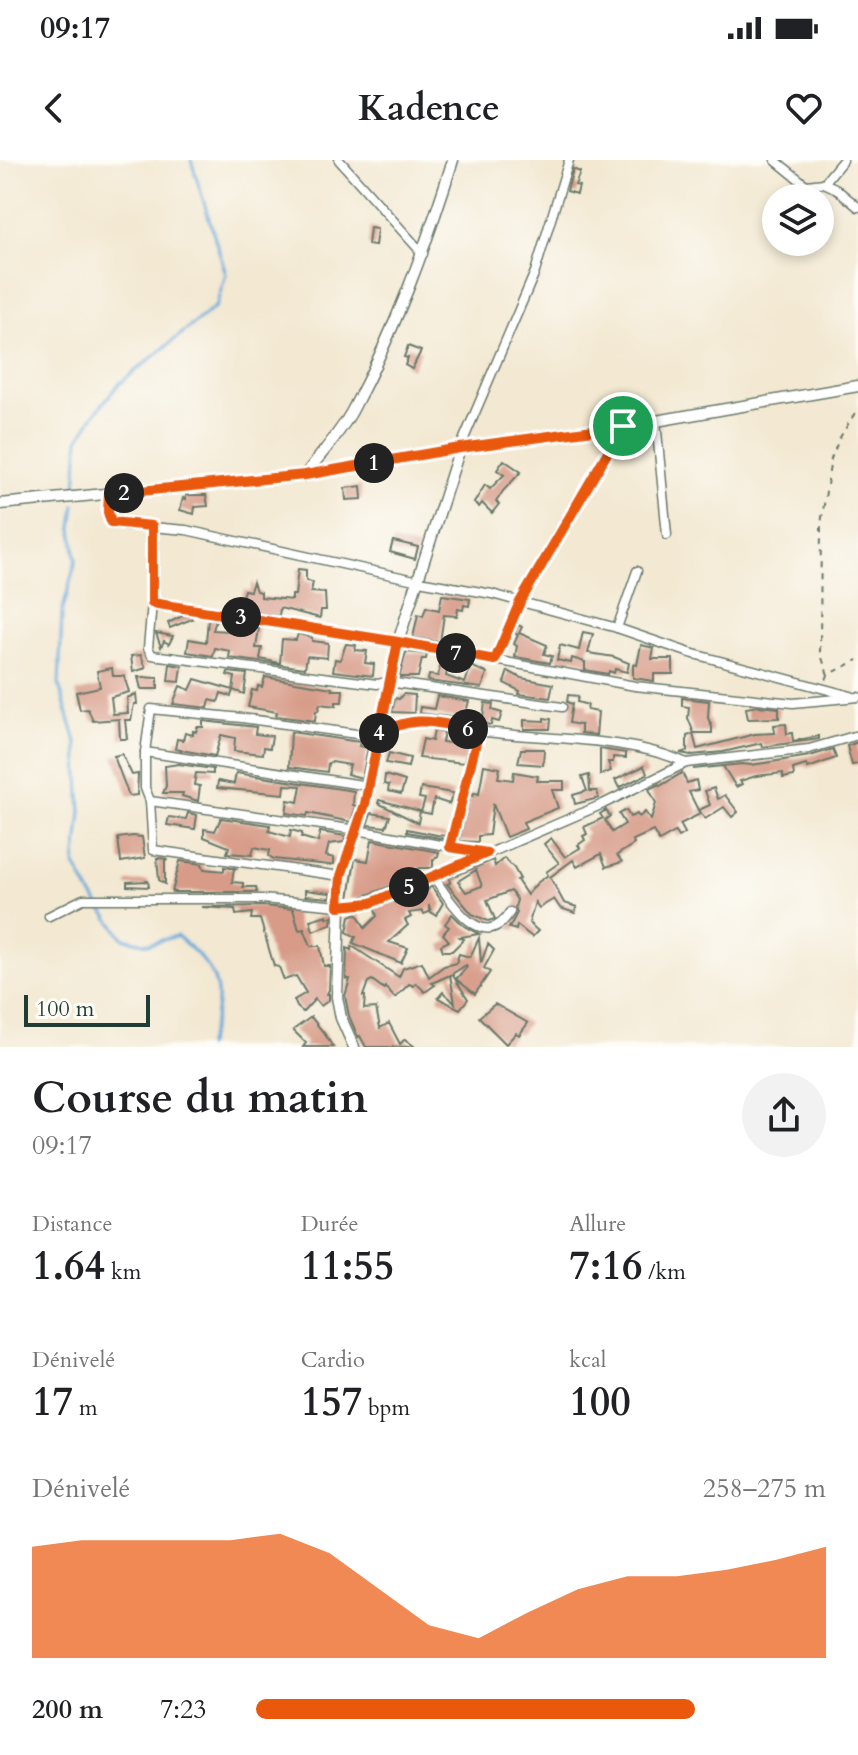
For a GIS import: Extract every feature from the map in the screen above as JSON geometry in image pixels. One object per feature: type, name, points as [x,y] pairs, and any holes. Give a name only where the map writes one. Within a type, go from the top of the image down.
[{"type":"street","points":[[339,160],[423,254]]},
{"type":"street","points":[[305,475],[351,413],[423,254],[453,160]]},
{"type":"street","points":[[354,1047],[341,1018],[337,997],[341,876],[369,786],[388,682],[460,448],[535,272],[569,160]]},
{"type":"street","points":[[775,160],[806,185],[824,183],[858,207]]},
{"type":"street","points":[[824,183],[843,160]]},
{"type":"street","points":[[0,504],[305,475],[460,448],[656,421],[858,386]]},
{"type":"street","points":[[656,421],[667,535]]},
{"type":"street","points":[[495,660],[520,602],[623,426]]},
{"type":"street","points":[[109,494],[111,522],[186,530],[492,594],[617,628],[690,653],[854,697]]},
{"type":"street","points":[[152,526],[152,603],[148,648],[152,655],[353,681],[388,682],[562,707]]},
{"type":"street","points":[[617,628],[637,571]]},
{"type":"street","points":[[152,603],[398,642],[635,686],[793,703],[854,697]]},
{"type":"street","points":[[341,876],[152,848],[150,801],[145,788],[150,711],[378,737],[391,727],[420,720],[479,731],[630,747],[686,763]]},
{"type":"street","points":[[450,847],[479,731]]},
{"type":"street","points":[[49,916],[83,899],[262,899],[339,906],[371,903],[603,804],[686,763],[809,749],[858,735]]},
{"type":"street","points":[[145,752],[369,786]]},
{"type":"street","points":[[150,801],[357,830],[487,853]]},
{"type":"street","points":[[434,877],[452,905],[472,924],[492,928],[499,925],[510,912]]},
{"type":"path","points":[[828,675],[820,652],[821,524],[831,459],[858,408]]},
{"type":"path","points":[[822,688],[828,675],[858,660]]},
{"type":"building","points":[[573,169],[580,172],[575,185],[579,186],[577,194],[567,191]]},
{"type":"building","points":[[370,228],[377,229],[375,246],[368,245]]},
{"type":"building","points":[[408,346],[421,351],[412,369],[405,365]]},
{"type":"building","points":[[504,460],[521,472],[503,491],[492,513],[482,503],[479,507],[474,503],[485,485],[490,489],[504,475],[497,470]]},
{"type":"building","points":[[361,486],[362,499],[346,500],[345,488]]},
{"type":"building","points":[[186,495],[206,495],[208,506],[195,507],[194,514],[180,510]]},
{"type":"building","points":[[393,541],[418,547],[415,559],[390,552]]},
{"type":"building","points":[[298,569],[306,570],[306,581],[313,582],[311,592],[325,593],[326,610],[321,610],[320,618],[280,608],[279,616],[238,610],[244,590],[250,591],[253,582],[261,597],[292,600]]},
{"type":"building","points":[[442,595],[470,599],[469,606],[458,609],[457,616],[444,615],[440,642],[413,638],[418,614],[423,616],[426,607],[439,610]]},
{"type":"building","points":[[184,615],[192,619],[170,628],[168,623]]},
{"type":"building","points":[[208,619],[216,620],[213,630],[228,631],[229,623],[259,628],[256,648],[262,648],[260,659],[280,663],[282,639],[296,640],[298,634],[312,637],[312,641],[328,643],[327,658],[307,656],[305,668],[229,658],[230,651],[215,648],[213,656],[187,652],[189,639],[206,642]]},
{"type":"building","points":[[518,625],[522,627],[519,633],[547,645],[544,654],[552,656],[550,663],[515,657],[517,646],[514,644],[518,635],[514,633]]},
{"type":"building","points":[[583,632],[593,634],[588,653],[629,663],[627,672],[615,669],[614,673],[609,671],[608,674],[585,670],[585,662],[572,658],[571,663],[557,660],[560,645],[579,650]]},
{"type":"building","points":[[156,633],[173,636],[169,644],[164,641],[161,647]]},
{"type":"building","points":[[346,644],[356,645],[355,650],[367,651],[365,663],[374,664],[373,676],[333,671],[335,659],[340,660]]},
{"type":"building","points":[[641,645],[654,648],[652,659],[673,659],[673,674],[654,674],[654,681],[633,678],[633,664],[637,665]]},
{"type":"building","points":[[406,652],[427,654],[426,659],[422,659],[418,677],[399,677]]},
{"type":"building","points":[[141,655],[146,668],[133,672],[131,656]]},
{"type":"building","points":[[442,657],[449,659],[446,676],[465,683],[471,666],[487,673],[482,688],[428,681],[429,675],[438,676]]},
{"type":"building","points":[[170,664],[182,666],[180,682],[168,681]]},
{"type":"building","points":[[112,668],[113,676],[124,676],[129,692],[111,697],[113,714],[128,713],[127,698],[136,694],[137,704],[134,704],[131,720],[125,720],[127,739],[120,739],[119,719],[93,721],[88,709],[80,710],[76,692],[100,687],[97,671]]},
{"type":"building","points":[[508,671],[521,678],[553,684],[550,698],[519,694],[520,691],[504,683]]},
{"type":"building","points":[[228,672],[247,674],[244,694],[233,690],[235,677],[227,675]]},
{"type":"building","points":[[138,677],[158,678],[158,689],[141,689]]},
{"type":"building","points":[[265,677],[343,690],[342,702],[336,702],[336,706],[320,704],[315,721],[276,716],[277,712],[248,707],[252,690],[262,687]]},
{"type":"building","points":[[195,679],[233,690],[231,696],[221,693],[218,702],[210,700],[208,708],[173,704],[180,686],[190,690]]},
{"type":"building","points":[[403,694],[415,695],[414,713],[392,712],[395,698],[399,699]]},
{"type":"building","points":[[568,695],[578,696],[577,702],[588,705],[587,710],[598,712],[596,735],[581,733],[581,725],[569,723],[572,704],[567,702]]},
{"type":"building","points":[[437,696],[469,701],[464,719],[419,713],[420,707],[434,709]]},
{"type":"building","points":[[682,698],[709,701],[708,718],[712,733],[694,733],[688,718],[689,707],[682,706]]},
{"type":"building","points":[[485,703],[493,704],[492,710],[502,713],[499,722],[492,720],[491,725],[470,721],[471,715],[483,717]]},
{"type":"building","points":[[746,708],[779,708],[779,718],[748,719]]},
{"type":"building","points":[[544,718],[551,719],[550,729],[524,729],[524,720],[544,721]]},
{"type":"building","points":[[203,721],[256,727],[255,734],[272,736],[270,748],[264,747],[263,754],[234,751],[235,738],[221,735],[215,756],[175,749],[177,739],[183,740],[185,733],[193,735],[197,727],[203,727]]},
{"type":"building","points":[[786,724],[787,734],[792,733],[793,741],[819,736],[819,739],[763,747],[762,743],[723,752],[680,753],[687,751],[687,736],[693,734],[697,749],[755,734],[775,733],[774,725]]},
{"type":"building","points":[[434,730],[444,732],[442,742],[468,746],[464,763],[419,758],[423,739],[432,741]]},
{"type":"building","points":[[291,732],[360,742],[359,746],[368,748],[362,778],[347,774],[350,765],[332,762],[328,763],[327,772],[289,767]]},
{"type":"building","points":[[858,742],[858,764],[852,765],[847,746]]},
{"type":"building","points":[[521,749],[544,749],[543,765],[518,763]]},
{"type":"building","points":[[600,749],[626,753],[626,758],[613,757],[613,762],[608,762],[611,771],[600,775]]},
{"type":"building","points":[[833,749],[836,758],[808,768],[806,765],[793,769],[794,776],[783,778],[783,773],[756,776],[740,781],[742,784],[736,787],[723,766],[693,769],[742,764],[751,765],[810,756]]},
{"type":"building","points":[[389,753],[410,758],[408,767],[386,763]]},
{"type":"building","points":[[122,754],[132,775],[138,774],[137,795],[129,796],[114,756]]},
{"type":"building","points":[[179,764],[213,769],[213,774],[196,773],[194,785],[200,786],[198,801],[182,796],[183,793],[163,793],[166,786],[165,766]]},
{"type":"building","points":[[484,765],[500,768],[498,778],[513,780],[514,772],[538,776],[537,781],[564,781],[564,790],[552,790],[558,808],[523,822],[526,829],[506,837],[493,804],[489,835],[478,836],[478,842],[459,841],[470,795],[479,794]]},
{"type":"building","points":[[644,766],[647,774],[619,788],[615,780]]},
{"type":"building","points":[[236,773],[354,791],[353,805],[356,806],[351,822],[308,813],[307,816],[286,813],[288,800],[298,802],[301,786],[285,785],[284,794],[217,788],[218,781],[234,784]]},
{"type":"building","points":[[682,773],[687,783],[696,780],[698,790],[689,792],[700,814],[680,824],[685,833],[678,837],[675,832],[659,841],[653,831],[633,840],[634,844],[617,855],[622,862],[606,867],[601,854],[577,867],[573,860],[550,877],[564,903],[577,907],[575,913],[560,908],[554,899],[539,908],[535,902],[529,923],[538,931],[532,937],[517,925],[516,930],[509,928],[517,913],[517,900],[511,891],[487,900],[495,919],[488,921],[472,914],[447,884],[450,883],[449,878],[493,860],[495,866],[504,858],[514,868],[520,879],[517,880],[527,895],[548,875],[546,872],[559,863],[544,844],[551,838],[565,857],[580,848],[578,845],[587,834],[584,827],[603,818],[600,814],[606,810],[610,816],[605,820],[612,832],[625,824],[619,814],[626,810],[630,817],[637,814],[639,817],[645,812],[651,820],[656,803],[649,789]],"holes":[[[476,870],[482,886],[466,892],[458,881]]]},
{"type":"building","points":[[385,775],[405,781],[401,794],[388,791],[389,785],[384,784]]},
{"type":"building","points":[[589,775],[590,791],[597,791],[599,798],[575,804],[573,795],[587,791],[582,777]]},
{"type":"building","points":[[421,788],[453,793],[449,804],[434,799],[431,814],[421,812],[425,799],[419,798]]},
{"type":"building","points":[[714,788],[718,799],[725,795],[738,812],[732,817],[724,807],[705,819],[699,810],[710,805],[705,791]]},
{"type":"building","points":[[379,800],[420,811],[418,823],[378,803]]},
{"type":"building","points":[[188,813],[197,815],[195,829],[167,825],[169,817],[186,819]]},
{"type":"building","points":[[371,813],[390,816],[386,827],[367,825]]},
{"type":"building","points":[[221,818],[270,825],[269,831],[290,837],[291,830],[318,842],[320,832],[346,836],[344,842],[329,844],[326,856],[334,858],[334,864],[329,865],[274,859],[269,856],[270,850],[254,847],[252,855],[227,853],[229,847],[204,837],[204,829],[215,831]]},
{"type":"building","points":[[407,829],[446,836],[445,839],[407,832]]},
{"type":"building","points":[[142,837],[145,858],[121,862],[118,838]]},
{"type":"building","points":[[372,840],[439,852],[433,860],[433,868],[420,868],[402,876],[404,881],[349,899],[355,859],[368,861]]},
{"type":"building","points":[[157,858],[168,859],[165,860],[165,884],[159,880]]},
{"type":"building","points":[[180,861],[202,864],[204,869],[224,871],[224,867],[234,868],[232,882],[243,883],[243,887],[256,887],[257,892],[172,892]]},
{"type":"building","points":[[148,881],[149,887],[127,886],[127,882]]},
{"type":"building","points":[[431,886],[443,903],[436,915],[429,905],[429,912],[424,914],[422,911],[409,913],[411,917],[405,920],[408,925],[389,942],[408,948],[401,963],[353,943],[356,937],[347,932],[350,916],[357,913],[365,928],[377,916],[374,907],[393,900],[395,903],[413,892],[416,897],[419,894],[422,897]]},
{"type":"building","points":[[305,890],[331,893],[330,898],[305,896]]},
{"type":"building","points":[[201,907],[293,909],[299,930],[304,929],[311,946],[320,946],[324,966],[330,966],[329,1000],[321,1006],[315,999],[303,1012],[297,1007],[294,1000],[306,993],[296,976],[284,980],[279,967],[274,966],[260,919],[251,919],[252,913],[236,915],[235,909]]},
{"type":"building","points":[[452,914],[464,926],[479,934],[460,937],[464,939],[452,951],[443,951],[441,945],[449,941],[443,934],[449,927],[445,924]]},
{"type":"building","points":[[327,915],[327,918],[332,916],[331,924],[313,931],[310,920]]},
{"type":"building","points":[[479,938],[481,963],[488,944],[494,950],[484,968],[490,972],[475,994],[456,979],[466,965],[452,974],[468,999],[460,1009],[438,998],[443,992],[455,1003],[450,975],[432,983],[435,985],[425,992],[416,983],[414,986],[409,984],[395,998],[385,987],[372,980],[368,982],[363,996],[364,1009],[376,1008],[380,1028],[389,1023],[400,1044],[405,1039],[415,1047],[366,1047],[349,1016],[345,996],[350,979],[346,979],[347,948],[351,950],[352,946],[399,977],[403,968],[422,962],[429,977],[444,966],[456,963],[459,954],[470,957]]},
{"type":"building","points":[[495,1004],[528,1023],[519,1035],[516,1033],[506,1044],[479,1017]]},
{"type":"building","points":[[311,1017],[333,1047],[303,1047],[306,1043],[293,1030]]},
{"type":"waterway","points":[[76,489],[79,439],[96,412],[118,385],[216,306],[226,274],[191,160]]},
{"type":"waterway","points":[[75,505],[72,528],[76,560],[62,613],[59,685],[77,745],[81,812],[75,865],[90,893],[123,938],[148,944],[177,936],[204,962],[216,985],[217,997],[206,1047]]},
{"type":"route","points":[[623,426],[460,448],[305,475],[109,494],[111,522],[152,526],[152,603],[398,642],[388,682],[365,804],[341,876],[339,906],[371,903],[487,853],[450,847],[479,731],[420,720],[391,727],[378,737],[398,642],[495,660],[520,602],[623,426]]}]
